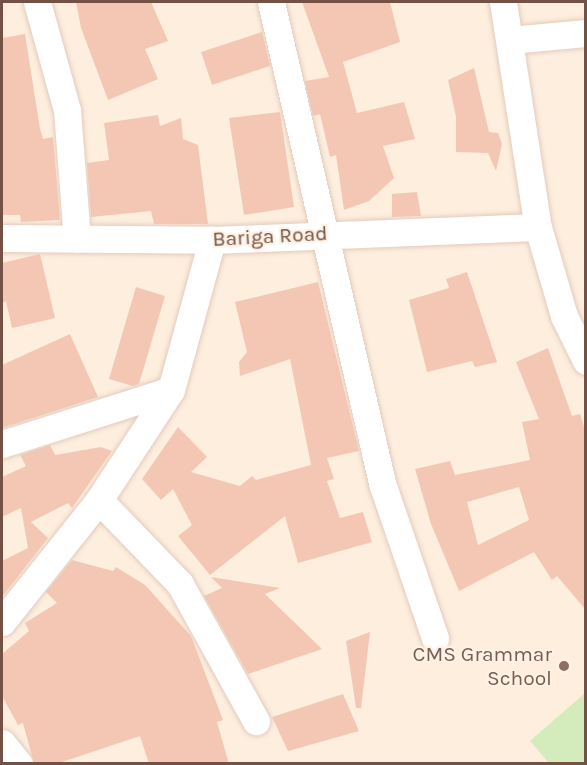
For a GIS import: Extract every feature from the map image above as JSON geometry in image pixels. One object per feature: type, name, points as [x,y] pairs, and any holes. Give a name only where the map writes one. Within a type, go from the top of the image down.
[{"type":"street","points":[[37,2],[67,110],[77,239]]},
{"type":"street","points":[[271,2],[383,486],[435,638]]},
{"type":"street","points":[[503,2],[538,227],[564,316],[585,361]]},
{"type":"street","points":[[510,40],[585,33]]},
{"type":"street","name":"Bariga Road","points":[[2,238],[212,240],[326,233],[538,227]]},
{"type":"street","points":[[2,622],[99,500],[171,390],[212,240]]},
{"type":"street","points":[[2,444],[171,390]]},
{"type":"street","points":[[99,500],[180,584],[256,721]]},
{"type":"street","points":[[2,743],[19,764]]},
{"type":"green space","points":[[585,693],[585,763],[549,763],[530,741]]},
{"type":"building","points":[[76,2],[151,2],[168,41],[145,49],[158,79],[108,100],[81,28]]},
{"type":"building","points":[[302,2],[390,2],[400,42],[343,62],[357,113],[404,102],[415,139],[383,146],[394,178],[369,201],[344,210],[336,155],[330,157],[320,114],[313,116],[305,81],[329,77]]},
{"type":"building","points":[[262,32],[270,66],[212,85],[201,52]]},
{"type":"building","points":[[25,34],[40,129],[43,139],[53,137],[60,220],[21,222],[20,215],[2,215],[2,38]]},
{"type":"building","points":[[474,68],[489,132],[498,133],[502,144],[496,171],[488,153],[456,152],[456,117],[448,80]]},
{"type":"building","points":[[280,112],[294,207],[244,215],[229,118]]},
{"type":"building","points":[[158,115],[160,126],[181,118],[183,139],[198,145],[208,224],[154,224],[151,211],[91,217],[87,163],[109,160],[104,123]]},
{"type":"building","points":[[417,192],[421,216],[392,217],[392,194]]},
{"type":"building","points":[[40,254],[55,318],[12,328],[6,301],[2,303],[2,263]]},
{"type":"building","points":[[467,272],[497,362],[475,367],[472,361],[427,372],[409,300],[449,288],[446,279]]},
{"type":"building","points":[[318,282],[359,451],[327,458],[334,479],[327,481],[340,518],[363,512],[372,542],[298,563],[285,516],[210,575],[178,536],[192,525],[173,489],[161,500],[142,479],[178,427],[207,457],[191,472],[240,486],[252,476],[256,480],[311,465],[290,359],[240,376],[239,362],[247,352],[235,302]]},
{"type":"building","points":[[136,287],[165,296],[139,384],[133,386],[109,379]]},
{"type":"building","points":[[70,334],[98,397],[2,428],[2,365]]},
{"type":"building","points":[[548,348],[572,416],[580,414],[585,430],[585,609],[557,576],[552,580],[534,552],[459,591],[431,524],[415,469],[450,461],[455,475],[530,460],[522,422],[539,419],[516,362]],"holes":[[[519,487],[529,520],[478,545],[467,502]]]},
{"type":"building","points":[[50,445],[55,455],[101,447],[112,451],[72,508],[68,503],[31,522],[48,538],[2,597],[2,561],[28,548],[21,508],[2,517],[2,477],[26,466],[20,455]]},
{"type":"building","points":[[72,560],[113,571],[116,567],[145,585],[191,636],[223,720],[217,722],[229,764],[149,764],[140,736],[56,764],[34,764],[23,723],[18,725],[2,696],[2,654],[29,631],[25,623],[57,603],[46,592]]},
{"type":"building","points":[[211,577],[280,588],[265,594],[322,649],[248,674],[204,596],[222,588]]},
{"type":"building","points":[[370,632],[361,708],[356,708],[346,641]]},
{"type":"building","points":[[343,694],[359,731],[288,751],[272,717]]},
{"type":"place","name":"CMS Grammar School","points":[[564,666]]}]
